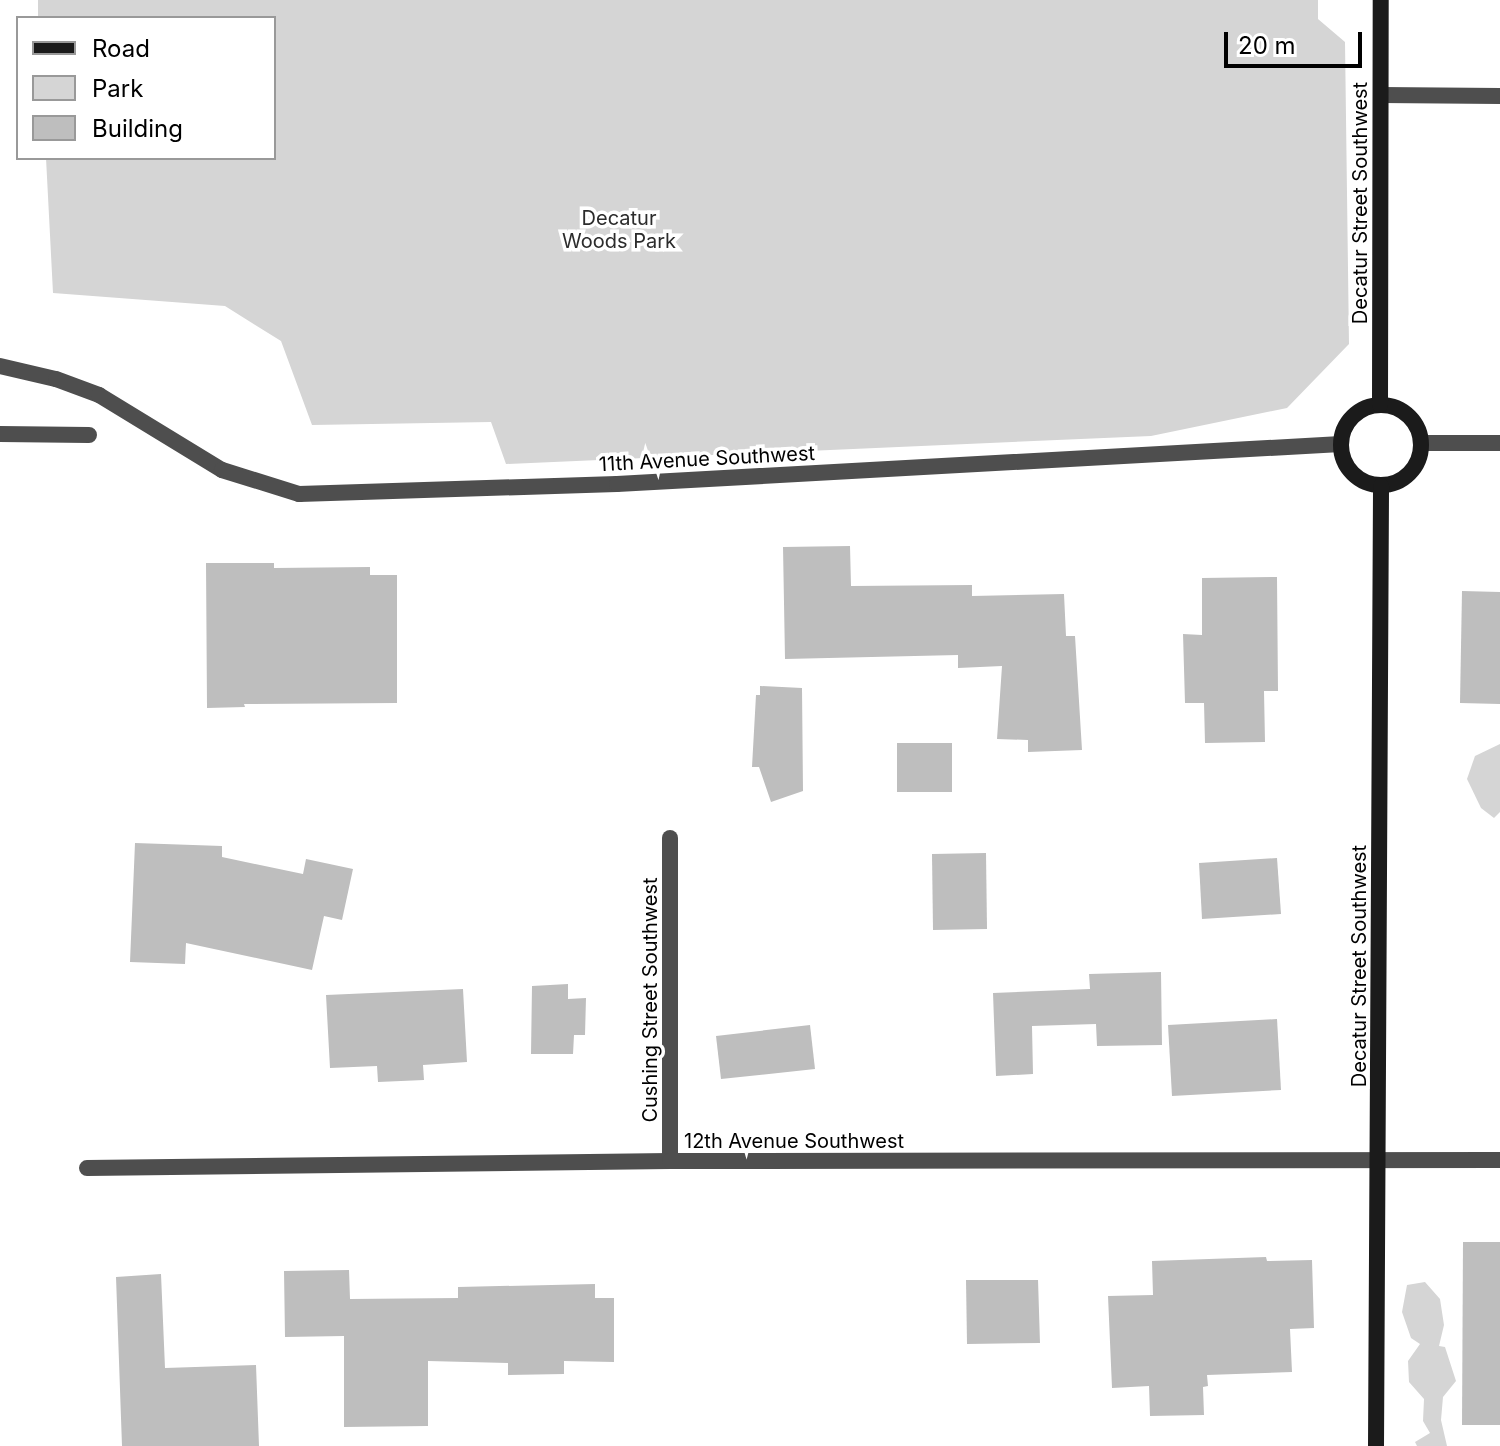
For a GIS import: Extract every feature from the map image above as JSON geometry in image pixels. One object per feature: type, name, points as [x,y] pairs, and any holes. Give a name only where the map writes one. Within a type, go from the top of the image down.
[{"type":"street","name":"Decatur Street Southwest","points":[[1380,405],[1381,0]]},
{"type":"street","points":[[1381,95],[1500,96]]},
{"type":"street","name":"11th Avenue Southwest","points":[[0,366],[56,379],[99,395],[222,470],[299,494],[617,484],[1341,444]]},
{"type":"street","points":[[1380,405],[1403,411],[1413,420],[1421,443],[1419,460],[1411,472],[1401,481],[1381,486],[1354,475],[1346,466],[1341,444],[1344,428],[1351,418],[1362,409],[1380,405]]},
{"type":"street","points":[[0,434],[89,435]]},
{"type":"street","points":[[1421,443],[1500,443]]},
{"type":"street","name":"Decatur Street Southwest","points":[[1376,1446],[1381,486]]},
{"type":"street","name":"Cushing Street Southwest","points":[[670,838],[670,1161]]},
{"type":"street","name":"12th Avenue Southwest","points":[[87,1168],[670,1161],[1500,1160]]},
{"type":"green space","name":"Decatur Woods Park","points":[[38,0],[1318,0],[1318,19],[1345,42],[1349,344],[1287,408],[1151,436],[506,464],[491,422],[312,425],[281,341],[225,306],[53,293],[46,160],[276,160],[276,16],[38,16]]},
{"type":"green space","points":[[1500,744],[1500,812],[1494,818],[1481,808],[1467,779],[1475,756]]},
{"type":"green space","points":[[1425,1282],[1440,1299],[1444,1325],[1439,1346],[1445,1347],[1456,1381],[1443,1397],[1441,1420],[1447,1446],[1417,1446],[1415,1442],[1430,1433],[1423,1421],[1424,1399],[1409,1382],[1408,1361],[1420,1344],[1411,1338],[1402,1312],[1407,1285]]},
{"type":"building","points":[[850,546],[851,586],[972,585],[972,596],[1064,594],[1066,636],[1075,636],[1082,750],[1028,752],[1028,740],[997,739],[1002,666],[958,668],[958,655],[785,659],[783,547]]},
{"type":"building","points":[[206,563],[274,563],[274,568],[370,567],[370,575],[397,575],[397,703],[244,704],[245,707],[207,708]]},
{"type":"building","points":[[1277,577],[1278,691],[1264,691],[1265,742],[1205,743],[1204,703],[1185,703],[1183,634],[1202,635],[1202,578]]},
{"type":"building","points":[[1462,591],[1500,592],[1500,704],[1460,703]]},
{"type":"building","points":[[760,686],[802,688],[803,791],[771,802],[759,767],[752,767],[756,695],[760,695]]},
{"type":"building","points":[[897,743],[952,743],[952,792],[897,792]]},
{"type":"building","points":[[135,843],[222,846],[222,857],[303,874],[306,859],[353,869],[342,920],[324,916],[312,970],[186,943],[185,964],[130,962]]},
{"type":"building","points":[[986,853],[987,929],[933,930],[932,854]]},
{"type":"building","points":[[1277,858],[1281,914],[1202,919],[1199,863]]},
{"type":"building","points":[[1161,972],[1162,1045],[1097,1046],[1096,1024],[1032,1026],[1033,1074],[996,1076],[993,993],[1090,989],[1089,974]]},
{"type":"building","points":[[568,984],[568,999],[586,998],[585,1035],[574,1035],[573,1054],[531,1054],[532,986]]},
{"type":"building","points":[[463,989],[467,1062],[423,1065],[424,1080],[378,1082],[377,1066],[330,1068],[326,995]]},
{"type":"building","points":[[1277,1019],[1281,1090],[1172,1096],[1168,1025]]},
{"type":"building","points":[[810,1025],[815,1069],[721,1079],[716,1036]]},
{"type":"building","points":[[1463,1242],[1500,1242],[1500,1425],[1462,1425]]},
{"type":"building","points":[[1266,1257],[1267,1261],[1312,1260],[1314,1328],[1290,1329],[1292,1372],[1207,1375],[1208,1386],[1203,1387],[1204,1415],[1150,1416],[1149,1386],[1112,1388],[1108,1296],[1153,1295],[1152,1261]]},
{"type":"building","points":[[349,1270],[350,1299],[458,1298],[458,1287],[595,1284],[595,1298],[614,1298],[614,1362],[564,1361],[564,1374],[508,1375],[508,1363],[428,1361],[428,1426],[344,1427],[344,1336],[285,1337],[284,1271]]},
{"type":"building","points":[[161,1274],[165,1368],[256,1365],[259,1446],[122,1446],[116,1277]]},
{"type":"building","points":[[966,1280],[1038,1280],[1040,1343],[967,1344]]}]
